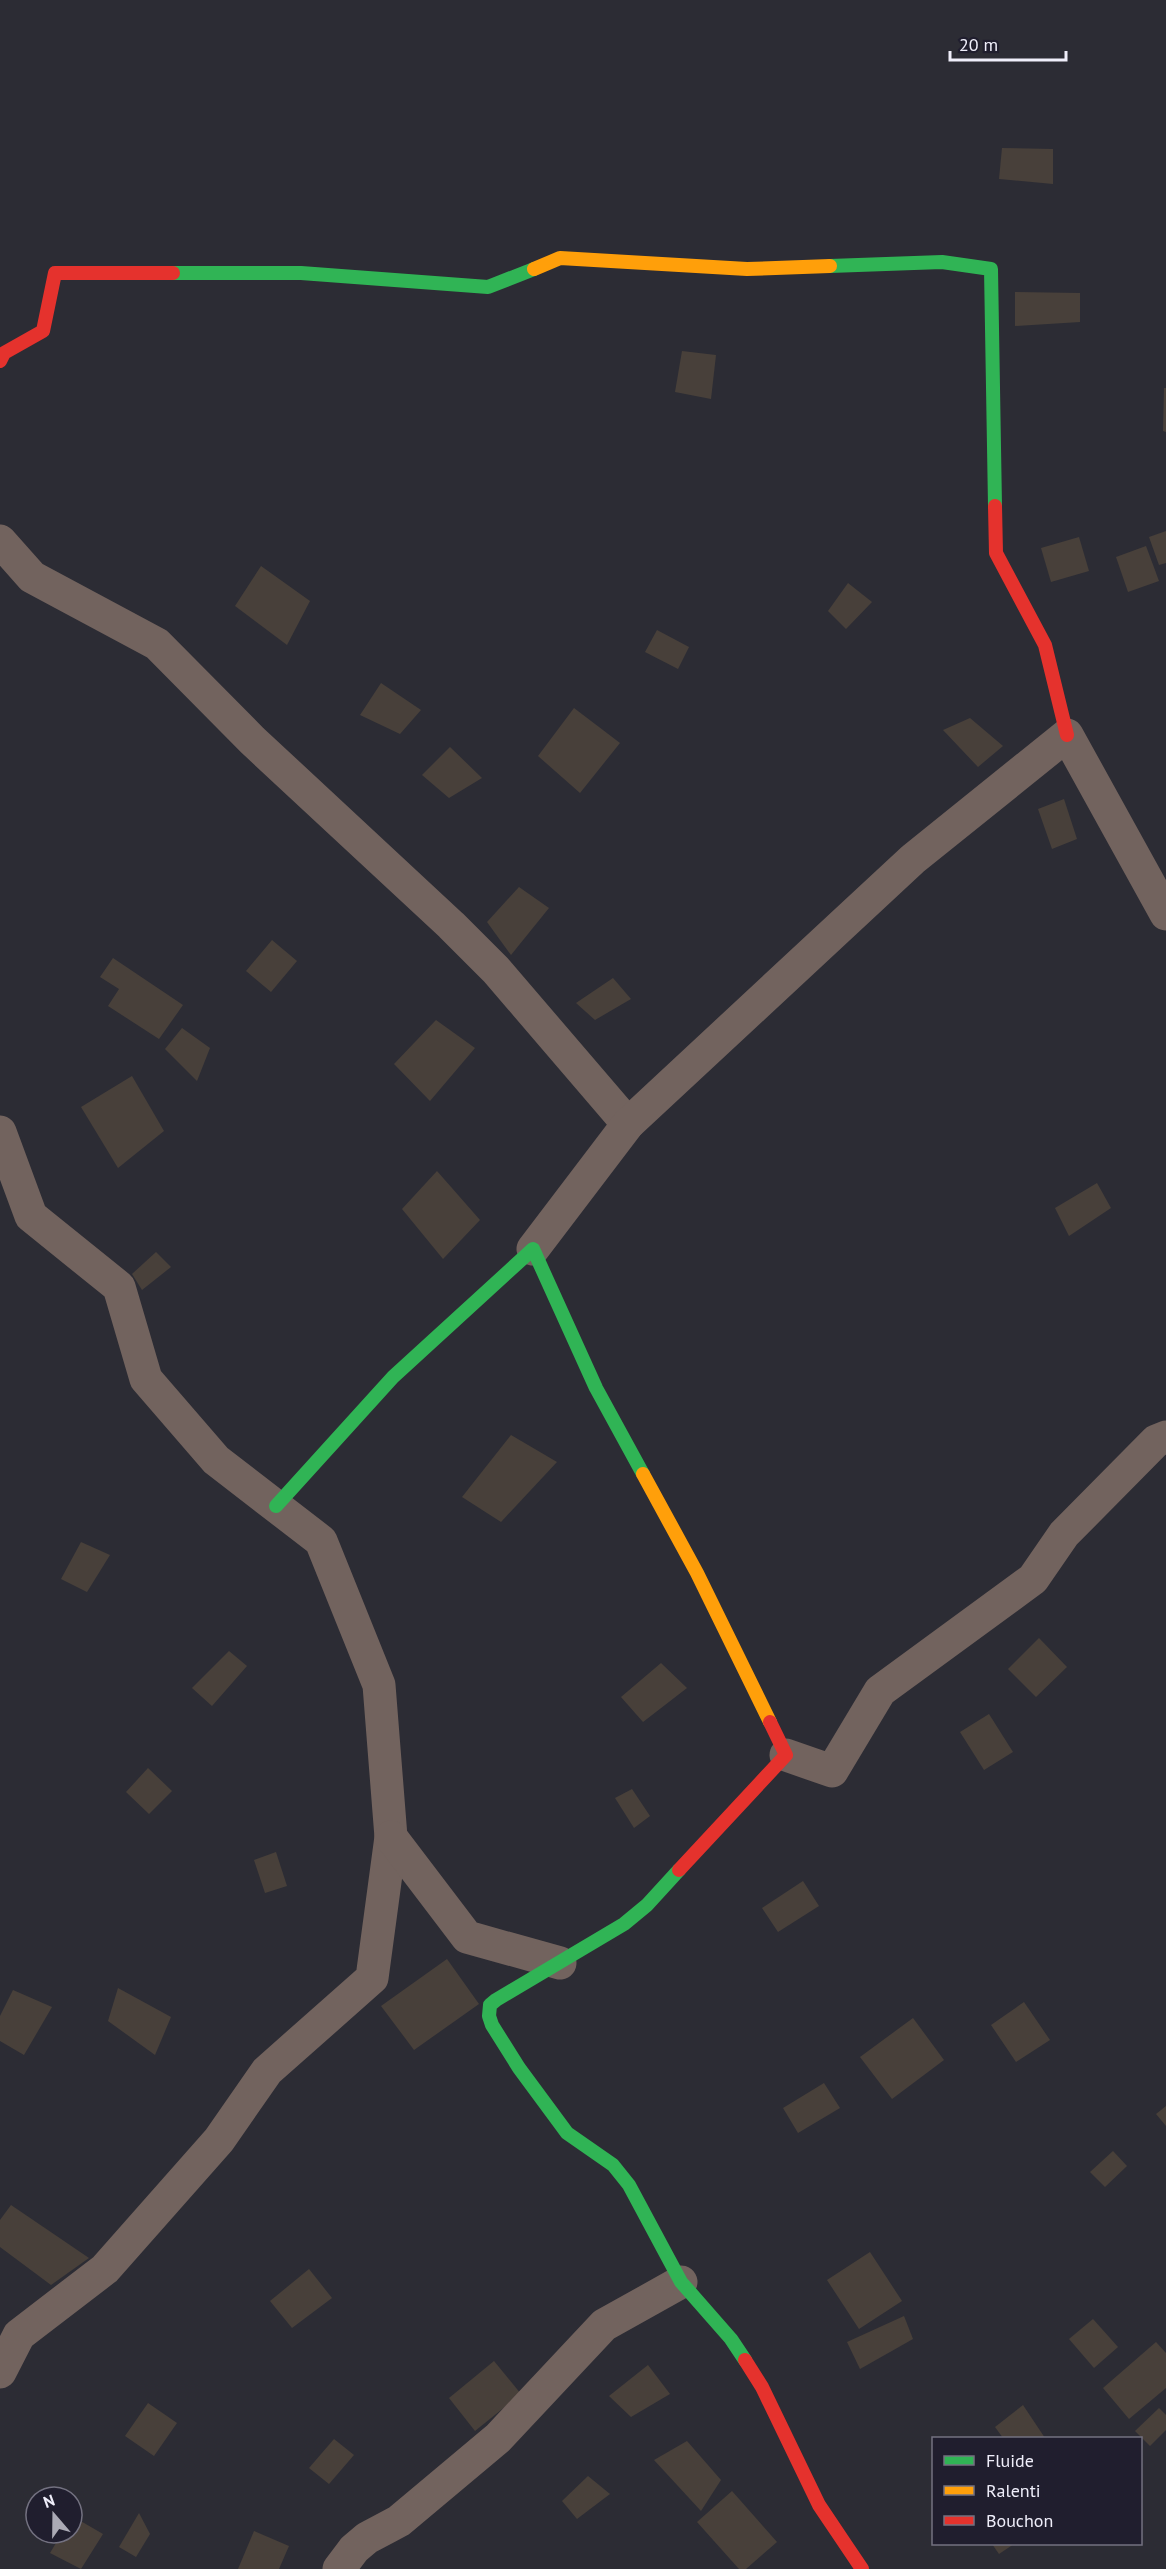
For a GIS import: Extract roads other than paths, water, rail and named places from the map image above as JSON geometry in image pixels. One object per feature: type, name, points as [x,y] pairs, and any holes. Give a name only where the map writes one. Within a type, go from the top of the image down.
[{"type":"street","points":[[0,361],[4,353],[43,331],[55,273],[301,273],[488,286],[560,258],[747,269],[942,262],[991,269],[996,553],[1045,645],[1067,735],[1166,914]]},
{"type":"street","points":[[0,541],[32,577],[157,644],[252,740],[488,963],[628,1124]]},
{"type":"street","points":[[276,1506],[393,1377],[533,1249],[628,1124],[913,859],[1067,735]]},
{"type":"street","points":[[0,1132],[31,1216],[119,1287],[146,1379],[216,1460],[321,1541],[379,1685],[391,1837],[372,1978],[267,2071],[219,2140],[105,2269],[19,2335],[0,2372]]},
{"type":"street","points":[[533,1249],[596,1388],[697,1573],[786,1755],[832,1771],[880,1691],[1033,1579],[1064,1534],[1156,1441],[1166,1437]]},
{"type":"street","points":[[786,1755],[647,1905],[624,1924],[490,2005],[489,2016],[492,2025],[519,2068],[567,2133],[613,2165],[629,2185],[644,2208],[658,2241],[681,2282],[731,2339],[762,2387],[819,2505],[862,2569]]},
{"type":"street","points":[[391,1837],[467,1937],[560,1963]]},
{"type":"street","points":[[339,2569],[354,2549],[367,2538],[399,2521],[498,2438],[604,2325],[681,2282]]}]
